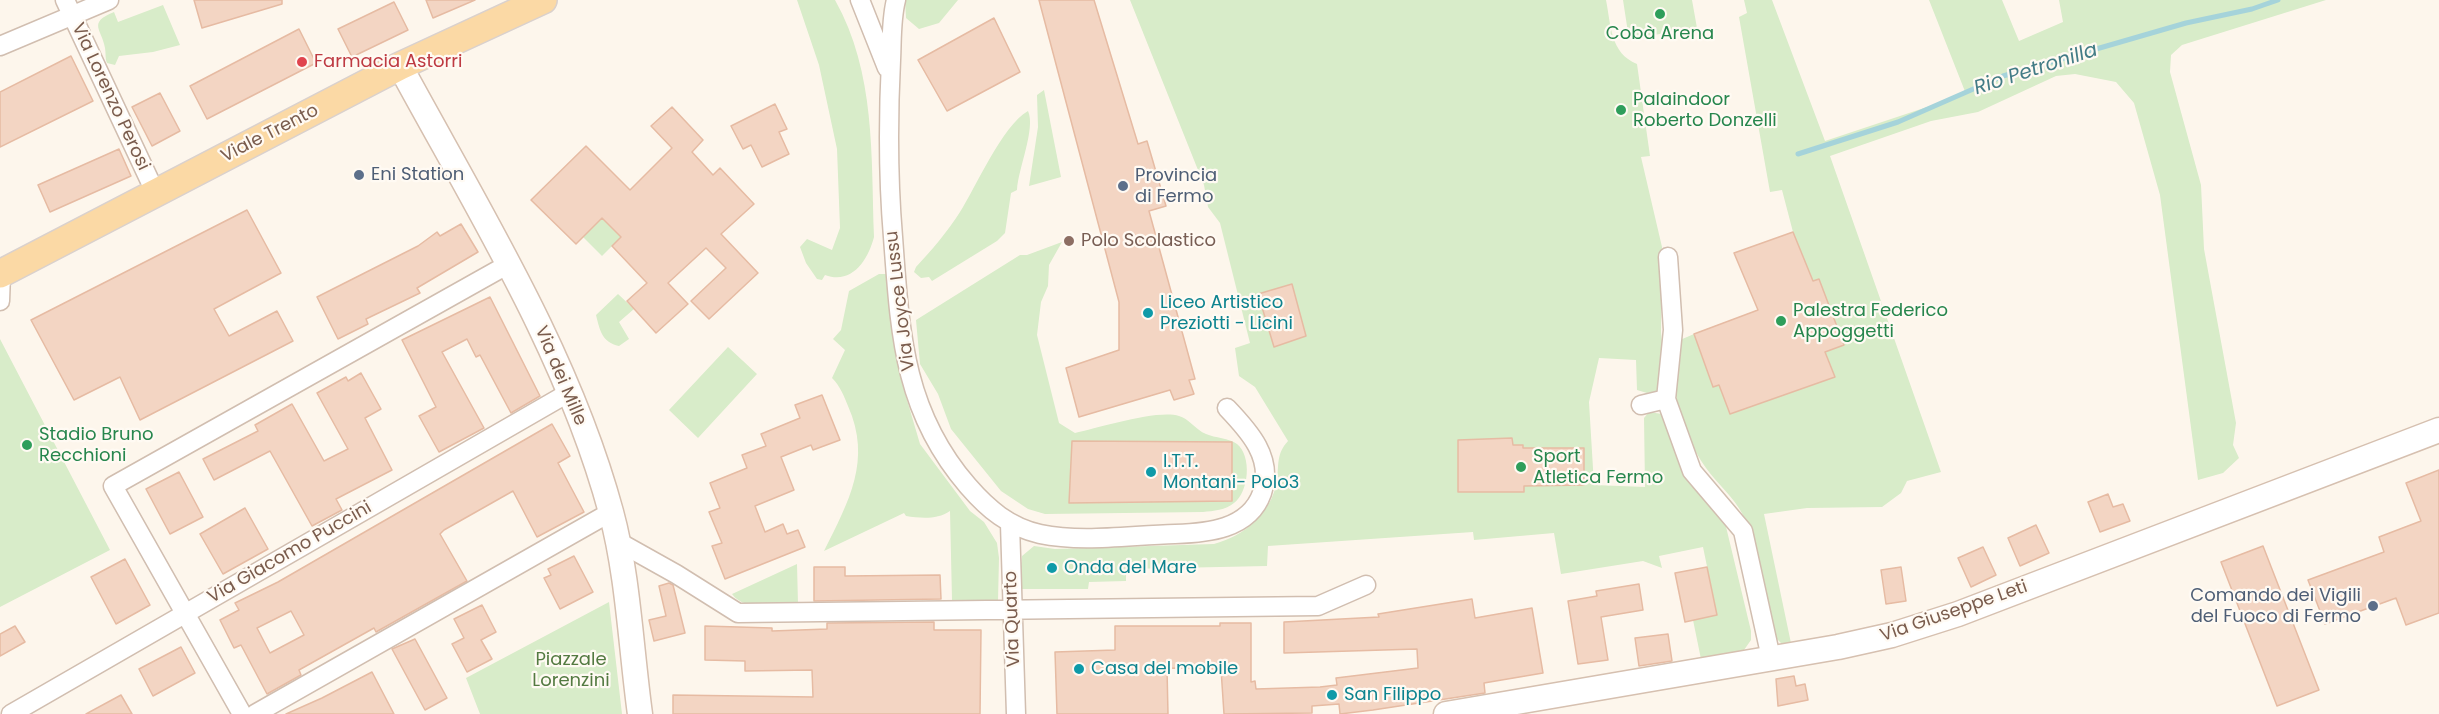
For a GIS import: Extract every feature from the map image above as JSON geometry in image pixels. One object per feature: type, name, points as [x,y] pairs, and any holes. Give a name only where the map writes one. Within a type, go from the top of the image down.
[{"type":"main road","name":"Viale Trento","points":[[1,274],[400,66],[543,0]]},
{"type":"main road","name":"Via dei Mille","points":[[400,66],[507,265],[570,392],[611,512],[618,541],[640,714]]},
{"type":"main road","name":"Via Giuseppe Leti","points":[[1446,714],[1892,635],[1958,614],[2439,430]]},
{"type":"street","points":[[0,46],[68,8],[110,0]]},
{"type":"street","points":[[860,0],[890,75]]},
{"type":"street","name":"Via Joyce Lussu","points":[[896,0],[890,75],[888,165],[906,362],[916,402],[929,430],[951,466],[981,501],[1010,524],[1040,534],[1069,537],[1203,533],[1225,529],[1248,513],[1262,494],[1264,470],[1261,450],[1250,433],[1227,408]]},
{"type":"street","name":"Via Lorenzo Perosi","points":[[68,8],[156,194]]},
{"type":"street","points":[[1668,257],[1673,330],[1666,399],[1692,471],[1743,531],[1771,658]]},
{"type":"street","points":[[242,714],[113,486],[507,265]]},
{"type":"street","points":[[0,301],[1,274]]},
{"type":"street","name":"Via Giacomo Puccini","points":[[11,714],[570,392]]},
{"type":"street","points":[[1641,405],[1666,399]]},
{"type":"street","points":[[255,714],[611,512]]},
{"type":"street","name":"Via Quarto","points":[[1010,524],[1016,714]]},
{"type":"street","points":[[618,541],[738,613],[1012,612],[1318,606],[1366,585]]},
{"type":"green space","points":[[797,0],[835,0],[858,56],[869,116],[874,237],[863,262],[851,273],[843,277],[825,275],[822,280],[817,279],[806,263],[800,247],[807,239],[832,250],[840,228],[837,149],[819,65]]},
{"type":"green space","points":[[905,0],[958,0],[939,23],[919,29],[906,18]]},
{"type":"green space","points":[[1130,0],[1606,0],[1617,46],[1621,53],[1637,64],[1650,156],[1641,157],[1662,247],[1661,332],[1664,365],[1661,386],[1656,391],[1647,393],[1637,390],[1636,360],[1599,358],[1589,402],[1594,485],[1645,487],[1644,418],[1649,412],[1662,414],[1722,510],[1751,631],[1751,640],[1744,650],[1702,664],[1693,620],[1717,615],[1703,547],[1659,556],[1662,568],[1643,561],[1561,574],[1554,533],[1474,540],[1473,532],[1268,546],[1267,566],[1126,569],[1126,581],[1089,582],[1088,589],[1019,589],[1022,556],[1034,546],[1055,549],[1214,544],[1236,535],[1254,522],[1269,504],[1277,481],[1280,455],[1288,441],[1255,387],[1239,376],[1235,348],[1250,343],[1220,223],[1208,207],[1204,185]]},
{"type":"green space","name":"Cobà Arena","points":[[1623,0],[1692,0],[1697,28],[1629,39]]},
{"type":"green space","points":[[1744,0],[1772,0],[1825,141],[1966,94],[1929,0],[2002,0],[2019,41],[2063,22],[2059,0],[2326,0],[2182,45],[2171,55],[2170,72],[2201,185],[2204,249],[2236,423],[2233,445],[2239,458],[2223,473],[2198,480],[2160,195],[2134,103],[2116,82],[2075,74],[2056,76],[1978,112],[1931,121],[1830,156],[1941,472],[1907,481],[1901,493],[1882,507],[1807,508],[1764,514],[1792,648],[1782,644],[1772,634],[1743,515],[1695,451],[1682,421],[1676,391],[1680,340],[1694,334],[1713,386],[1835,377],[1825,352],[1843,344],[1819,279],[1813,281],[1793,232],[1782,190],[1770,192],[1739,17],[1747,13]]},
{"type":"green space","points":[[163,5],[180,45],[153,52],[119,56],[115,65],[107,63],[98,23],[114,12],[118,22]]},
{"type":"green space","points":[[1044,90],[1061,177],[1029,186],[1038,127],[1037,95]]},
{"type":"green space","points":[[1028,111],[1030,128],[1017,190],[1011,193],[1005,233],[997,241],[932,281],[929,277],[921,278],[914,272],[916,267],[955,219],[999,143],[1018,119]]},
{"type":"green space","points":[[602,218],[621,237],[602,256],[583,237]]},
{"type":"green space","points":[[1062,242],[1049,265],[1048,286],[1041,302],[1037,335],[1059,423],[1075,433],[1143,417],[1169,415],[1182,417],[1202,432],[1234,442],[1242,450],[1247,465],[1247,474],[1243,491],[1231,505],[1219,510],[1203,512],[1045,514],[1028,509],[1001,491],[951,429],[938,394],[920,364],[916,320],[1020,255],[1027,255]]},
{"type":"green space","points":[[879,274],[890,274],[902,383],[920,444],[970,511],[984,522],[997,543],[998,601],[952,600],[950,511],[928,518],[906,516],[904,513],[824,551],[849,497],[858,462],[855,426],[843,395],[832,378],[845,350],[833,339],[841,330],[849,291]]},
{"type":"green space","points":[[618,294],[634,309],[619,322],[629,339],[619,346],[605,339],[596,315]]},
{"type":"green space","name":"Stadio Bruno Recchioni","points":[[0,339],[110,550],[0,607]]},
{"type":"green space","points":[[728,347],[757,374],[698,438],[669,410]]},
{"type":"green space","points":[[797,564],[798,604],[753,605],[738,600],[732,594]]},
{"type":"green space","name":"Piazzale Lorenzini","points":[[609,602],[622,714],[480,714],[466,678]]},
{"type":"building","points":[[194,0],[282,0],[282,4],[202,28]]},
{"type":"building","points":[[426,0],[475,0],[433,18]]},
{"type":"building","points":[[1039,0],[1094,0],[1138,144],[1147,141],[1166,206],[1149,211],[1195,379],[1189,380],[1194,394],[1174,400],[1170,390],[1079,417],[1066,368],[1119,350],[1119,302]]},
{"type":"building","points":[[394,2],[408,30],[352,57],[338,29]]},
{"type":"building","points":[[994,18],[1020,72],[947,111],[918,60]]},
{"type":"building","points":[[299,29],[316,63],[207,119],[190,86]]},
{"type":"building","points":[[71,56],[93,101],[0,147],[0,92]]},
{"type":"building","points":[[160,93],[180,131],[152,146],[132,107]]},
{"type":"building","points":[[775,104],[787,129],[779,132],[789,154],[762,167],[751,145],[743,149],[731,126]]},
{"type":"building","points":[[672,107],[703,140],[692,152],[713,175],[720,168],[754,204],[721,234],[758,273],[709,319],[691,301],[726,268],[706,248],[668,283],[688,304],[656,333],[627,301],[647,283],[612,246],[621,237],[602,218],[576,244],[531,200],[586,146],[630,190],[672,148],[651,126]]},
{"type":"building","points":[[119,149],[131,176],[50,212],[38,185]]},
{"type":"building","points":[[247,210],[281,273],[214,309],[229,336],[277,311],[293,341],[140,420],[120,377],[74,400],[31,320]]},
{"type":"building","points":[[461,224],[478,252],[417,288],[420,293],[366,319],[368,324],[338,339],[317,297],[418,246],[437,232],[440,236]]},
{"type":"building","name":"Palestra Federico Appoggetti","points":[[1793,232],[1813,281],[1819,279],[1844,345],[1825,352],[1835,377],[1730,414],[1719,385],[1713,387],[1694,334],[1758,310],[1734,253]]},
{"type":"building","points":[[1292,284],[1306,336],[1274,347],[1258,294]]},
{"type":"building","points":[[490,297],[540,396],[511,413],[480,355],[476,357],[467,339],[442,352],[484,428],[439,452],[419,416],[436,407],[402,340]]},
{"type":"building","points":[[361,373],[381,409],[365,418],[392,470],[336,499],[342,510],[312,526],[270,451],[214,480],[203,459],[258,431],[255,425],[292,404],[324,461],[348,449],[317,393],[346,377],[348,381]]},
{"type":"building","points":[[822,395],[840,440],[813,450],[811,445],[781,457],[794,490],[755,506],[765,532],[783,524],[787,534],[798,530],[805,547],[725,579],[712,546],[722,543],[709,512],[720,508],[710,483],[747,468],[742,455],[766,446],[761,434],[800,418],[795,405]]},
{"type":"building","points":[[552,424],[570,456],[558,463],[584,512],[537,537],[513,491],[444,530],[440,534],[467,581],[376,632],[374,628],[299,670],[301,675],[267,694],[241,645],[234,648],[220,620],[239,610],[235,603],[278,582]],"holes":[[[291,611],[304,635],[270,653],[257,628]]]},
{"type":"building","name":"Sport Atletica Fermo","points":[[1512,438],[1513,445],[1523,445],[1523,448],[1584,448],[1584,485],[1524,486],[1524,492],[1458,492],[1458,440]]},
{"type":"building","name":"I.T.T. Montani- Polo3","points":[[1072,441],[1232,442],[1232,501],[1069,503]]},
{"type":"building","points":[[2439,470],[2439,613],[2406,625],[2396,598],[2325,624],[2308,580],[2384,552],[2379,537],[2421,521],[2406,483]]},
{"type":"building","points":[[179,472],[203,517],[170,534],[146,489]]},
{"type":"building","points":[[2108,494],[2113,507],[2123,504],[2130,521],[2100,532],[2088,502]]},
{"type":"building","points":[[245,508],[268,549],[223,574],[200,534]]},
{"type":"building","points":[[2036,525],[2049,553],[2020,566],[2008,538]]},
{"type":"building","points":[[2263,546],[2319,690],[2277,706],[2221,562]]},
{"type":"building","points":[[1983,547],[1996,575],[1971,587],[1958,558]]},
{"type":"building","points":[[574,556],[593,592],[560,609],[544,578],[551,575],[548,569]]},
{"type":"building","points":[[125,559],[150,605],[116,624],[91,577]]},
{"type":"building","points":[[814,567],[845,567],[845,576],[940,575],[941,599],[814,601]]},
{"type":"building","points":[[1707,567],[1717,615],[1685,622],[1675,573]]},
{"type":"building","points":[[1901,567],[1906,601],[1886,604],[1881,570]]},
{"type":"building","points":[[669,583],[673,585],[685,633],[654,641],[649,620],[666,616],[659,586]]},
{"type":"building","points":[[1639,584],[1643,610],[1601,617],[1608,660],[1578,664],[1568,601],[1597,596],[1596,591]]},
{"type":"building","points":[[1472,599],[1475,618],[1532,608],[1543,673],[1484,683],[1485,693],[1373,710],[1340,714],[1339,704],[1312,706],[1312,713],[1224,714],[1221,669],[1167,668],[1168,714],[1057,714],[1055,652],[1115,650],[1115,626],[1220,626],[1220,623],[1251,623],[1251,682],[1255,681],[1256,689],[1320,687],[1337,685],[1336,678],[1418,668],[1417,649],[1284,653],[1284,622],[1379,617],[1378,614]]},
{"type":"building","points":[[482,605],[496,632],[481,640],[492,659],[467,672],[452,644],[464,638],[454,619]]},
{"type":"building","points":[[934,622],[934,630],[981,630],[980,714],[673,714],[673,695],[813,697],[812,670],[745,671],[745,661],[705,660],[705,626],[772,628],[772,631],[827,629],[827,623]]},
{"type":"building","points":[[15,626],[25,642],[0,656],[0,634]]},
{"type":"building","points":[[1668,634],[1672,661],[1639,666],[1635,638]]},
{"type":"building","points":[[415,639],[447,698],[425,710],[392,649]]},
{"type":"building","points":[[181,647],[195,673],[153,696],[139,669]]},
{"type":"building","points":[[372,672],[394,714],[286,714],[322,698]]},
{"type":"building","points":[[1794,676],[1796,686],[1805,684],[1808,700],[1778,706],[1776,679]]},
{"type":"building","points":[[121,695],[132,714],[86,714]]},
{"type":"waterway","name":"Rio Petronilla","points":[[1798,154],[1898,122],[2003,76],[2186,23],[2252,9],[2278,0]]},
{"type":"place","name":"Cobà Arena","points":[[1660,14]]},
{"type":"place","name":"Farmacia Astorri","points":[[302,62]]},
{"type":"place","name":"Palaindoor Roberto Donzelli","points":[[1621,110]]},
{"type":"place","name":"Eni Station","points":[[359,175]]},
{"type":"place","name":"Provincia di Fermo","points":[[1123,186]]},
{"type":"place","name":"Polo Scolastico","points":[[1069,241]]},
{"type":"place","name":"Liceo Artistico Preziotti - Licini","points":[[1148,313]]},
{"type":"place","name":"Palestra Federico Appoggetti","points":[[1781,321]]},
{"type":"place","name":"Stadio Bruno Recchioni","points":[[27,445]]},
{"type":"place","name":"Sport Atletica Fermo","points":[[1521,467]]},
{"type":"place","name":"I.T.T. Montani- Polo3","points":[[1151,472]]},
{"type":"place","name":"Onda del Mare","points":[[1052,568]]},
{"type":"place","name":"Comando dei Vigili del Fuoco di Fermo","points":[[2373,606]]},
{"type":"place","name":"Casa del mobile","points":[[1079,669]]},
{"type":"place","name":"San Filippo","points":[[1332,695]]}]
